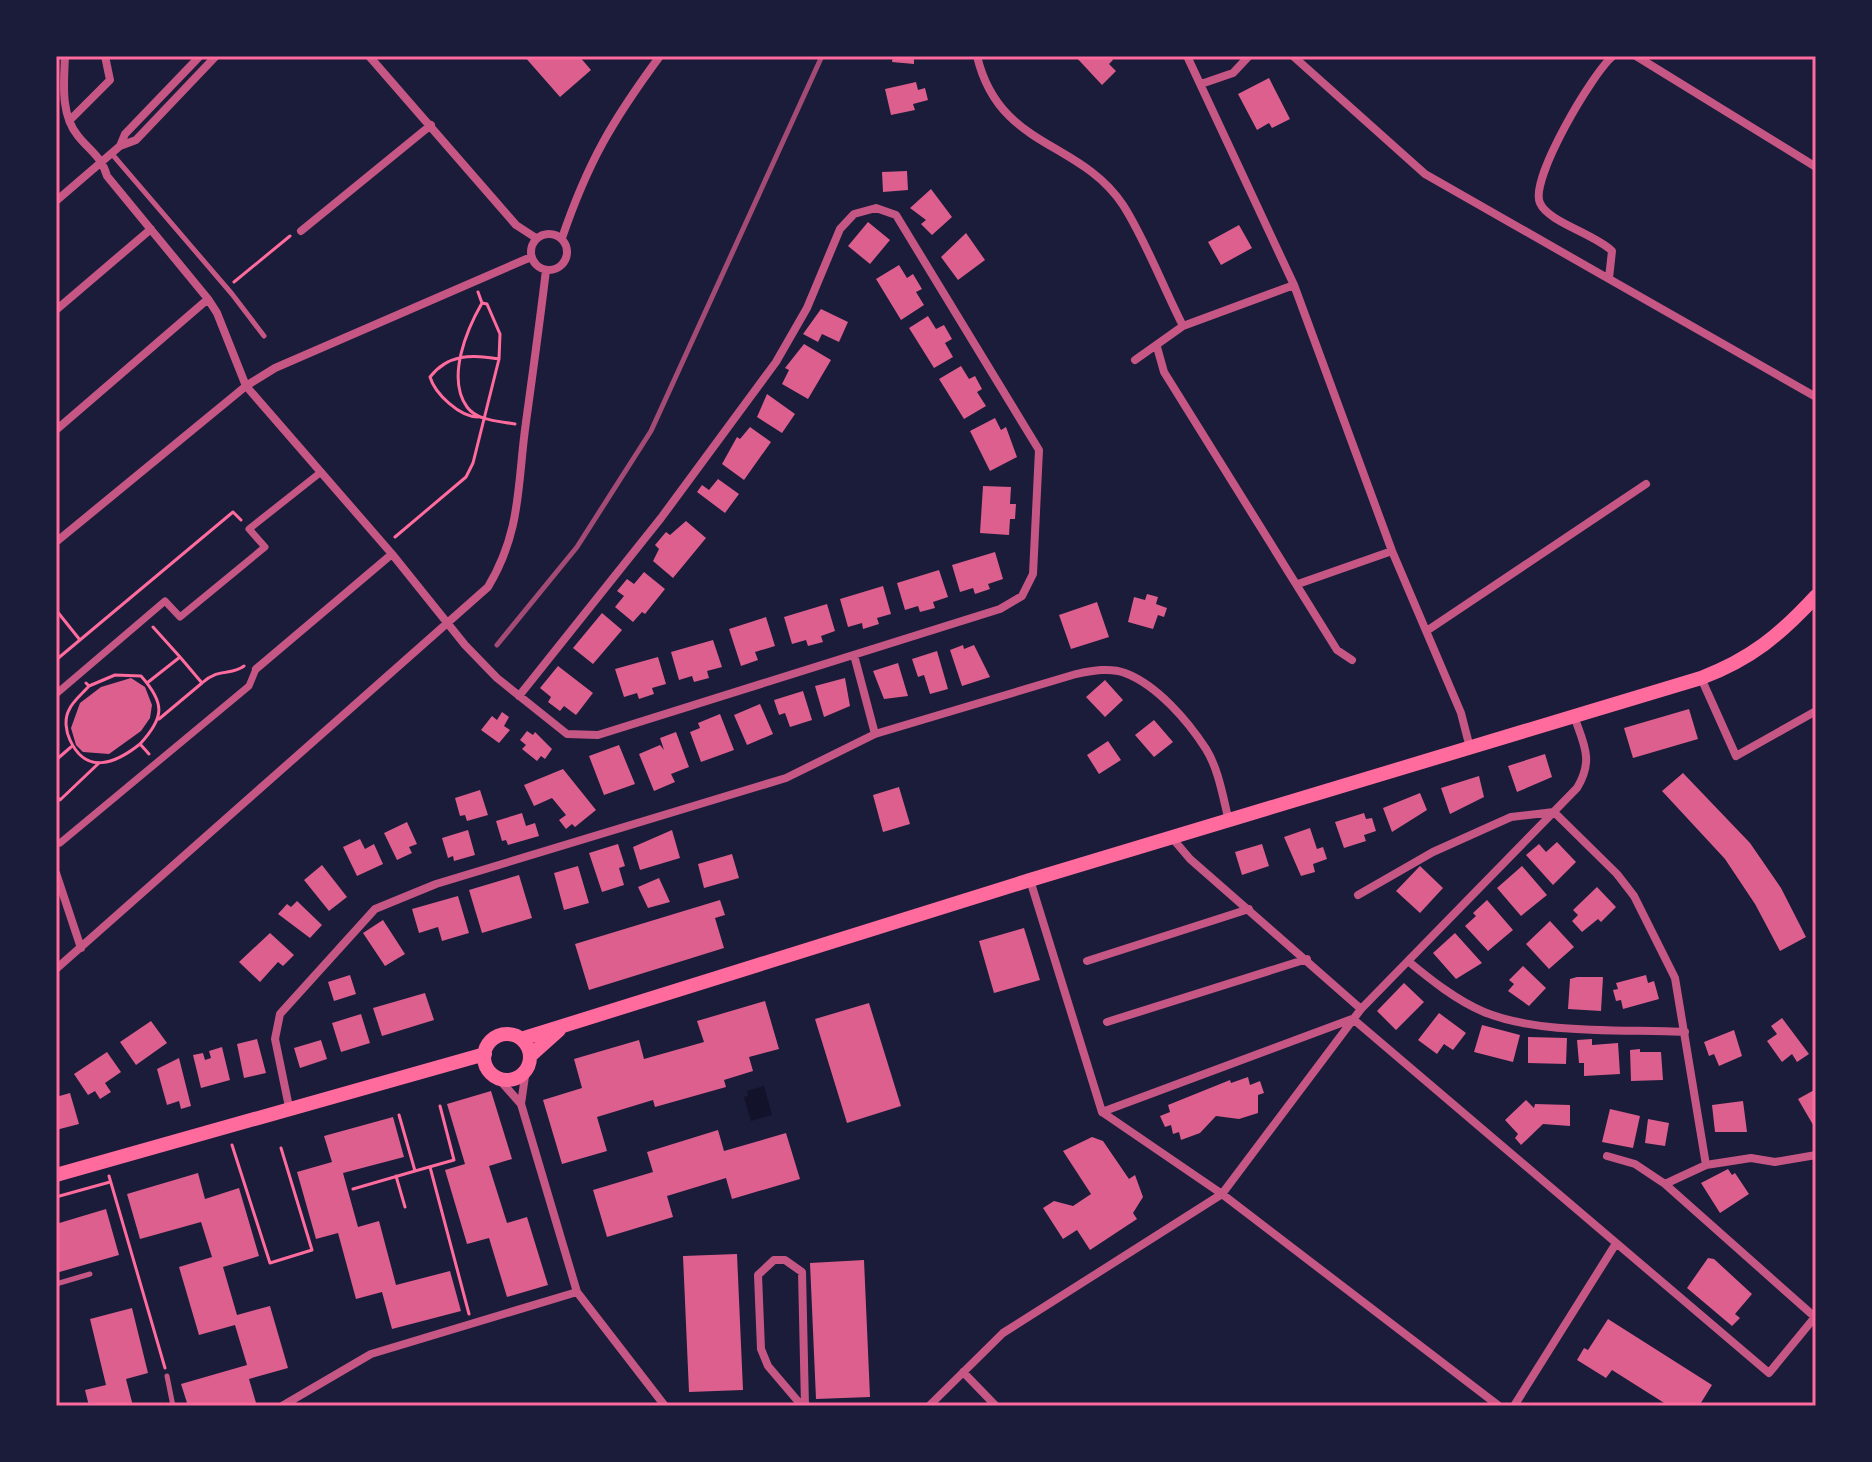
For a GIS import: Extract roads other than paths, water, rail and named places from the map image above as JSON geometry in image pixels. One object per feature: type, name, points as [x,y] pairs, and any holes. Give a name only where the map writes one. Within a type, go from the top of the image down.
[{"type":"main road","points":[[56,1175],[450,1061],[485,1054],[499,1036],[521,1039],[562,1027],[1030,880],[1701,678],[1729,668],[1768,645],[1816,596]]},
{"type":"main road","points":[[450,1061],[515,1078],[562,1027]]},
{"type":"main road","points":[[521,1039],[528,1063]]},
{"type":"main road","points":[[485,1054],[492,1073]]},
{"type":"street","points":[[65,56],[63,101],[75,133],[103,162],[107,176],[208,299],[246,386],[392,554],[448,625],[519,696],[567,734],[589,736],[1000,609],[1022,596],[1033,574],[1040,464],[1032,434],[896,215],[876,208],[854,214],[840,229],[807,308],[776,362],[661,518],[519,696]]},
{"type":"street","points":[[70,120],[110,80],[105,56]]},
{"type":"street","points":[[56,201],[120,146],[125,134],[200,56]]},
{"type":"street","points":[[120,146],[136,140],[216,56]]},
{"type":"street","points":[[369,56],[516,225],[536,238]]},
{"type":"street","points":[[562,238],[584,175],[614,117],[660,56]]},
{"type":"street","points":[[977,56],[1003,114],[1025,132],[1081,165],[1123,206],[1183,326]]},
{"type":"street","points":[[1187,56],[1294,285],[1392,551],[1461,713],[1470,749]]},
{"type":"street","points":[[1201,84],[1233,73],[1249,56]]},
{"type":"street","points":[[1293,56],[1425,174],[1816,397]]},
{"type":"street","points":[[1609,278],[1612,251],[1540,206],[1537,192],[1540,178],[1576,110],[1613,56]]},
{"type":"street","points":[[1636,56],[1816,167]]},
{"type":"street","points":[[301,231],[431,125]]},
{"type":"street","points":[[56,310],[151,229]]},
{"type":"street","points":[[551,233],[562,238],[567,248],[566,260],[558,268],[546,270],[537,266],[531,257],[536,238],[551,233]]},
{"type":"street","points":[[56,542],[246,386],[275,368],[531,257]]},
{"type":"street","points":[[56,969],[488,587],[506,557],[519,511],[525,425],[546,270]]},
{"type":"street","points":[[1135,360],[1183,326],[1294,285]]},
{"type":"street","points":[[56,430],[208,299]]},
{"type":"street","points":[[1157,347],[1164,372],[1337,650],[1352,660]]},
{"type":"street","points":[[56,694],[165,601],[180,617],[265,547],[249,529],[321,472]]},
{"type":"street","points":[[1428,630],[1646,484]]},
{"type":"street","points":[[1298,584],[1392,551]]},
{"type":"street","points":[[60,843],[249,686],[256,669],[392,554]]},
{"type":"street","points":[[854,655],[875,734]]},
{"type":"street","points":[[289,1107],[275,1039],[280,1014],[375,909],[436,884],[786,778],[875,734],[1076,674],[1096,670],[1123,672],[1147,685],[1166,702],[1207,751],[1229,821]]},
{"type":"street","points":[[1701,678],[1736,756],[1815,714]]},
{"type":"street","points":[[929,1406],[1003,1333],[1222,1194],[1361,1009],[1577,788],[1588,771],[1586,750],[1574,716]]},
{"type":"street","points":[[1358,895],[1433,852],[1511,817],[1554,812]]},
{"type":"street","points":[[1554,812],[1617,874],[1634,896],[1675,978],[1706,1165]]},
{"type":"street","points":[[1173,839],[1190,859],[1361,1009]]},
{"type":"street","points":[[56,873],[81,948]]},
{"type":"street","points":[[1030,880],[1102,1112],[1222,1194],[1499,1406]]},
{"type":"street","points":[[1087,961],[1249,909]]},
{"type":"street","points":[[1107,1022],[1307,959]]},
{"type":"street","points":[[1408,961],[1435,983],[1484,1011],[1515,1021],[1685,1032]]},
{"type":"street","points":[[1102,1112],[1353,1019]]},
{"type":"street","points":[[1353,1019],[1769,1373],[1816,1317],[1665,1184],[1635,1164],[1607,1156]]},
{"type":"street","points":[[528,1063],[521,1104],[577,1292],[665,1406]]},
{"type":"street","points":[[492,1073],[521,1104]]},
{"type":"street","points":[[1665,1184],[1706,1165],[1751,1158],[1775,1162],[1816,1155]]},
{"type":"street","points":[[1514,1406],[1615,1245]]},
{"type":"street","points":[[774,1260],[785,1260],[802,1272],[804,1406],[768,1366],[761,1349],[758,1275],[774,1260]]},
{"type":"street","points":[[282,1406],[371,1354],[577,1292]]},
{"type":"street","points":[[963,1372],[996,1406]]},
{"type":"lane","points":[[112,154],[264,336]]},
{"type":"lane","points":[[56,1284],[90,1274]]},
{"type":"lane","points":[[167,1376],[173,1406]]},
{"type":"railway","points":[[497,645],[577,547],[651,431],[822,56]]}]
